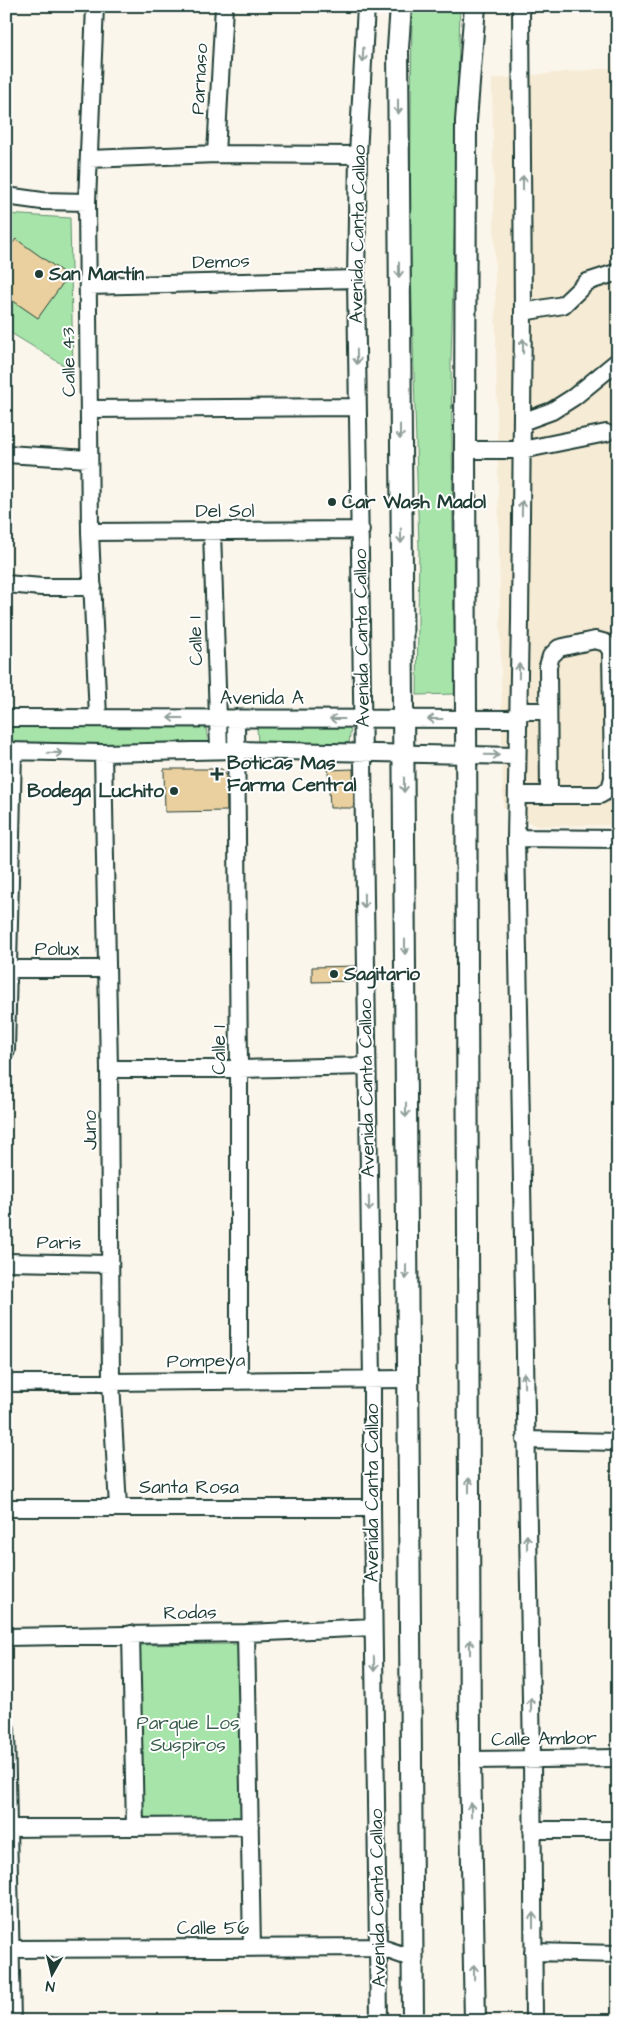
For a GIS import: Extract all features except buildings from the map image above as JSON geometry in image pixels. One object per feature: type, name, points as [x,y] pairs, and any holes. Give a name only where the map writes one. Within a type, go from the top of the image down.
[{"type":"main road","name":"Avenida Canta Callao","points":[[401,6],[398,58],[404,718],[407,1379],[414,2021]]},
{"type":"main road","points":[[475,6],[466,121],[466,755],[470,1760],[475,2021]]},
{"type":"street","name":"Calle 43","points":[[95,6],[87,202],[90,532],[98,718]]},
{"type":"street","name":"Parnaso","points":[[216,154],[224,6]]},
{"type":"street","name":"Avenida Canta Callao","points":[[366,6],[358,155],[356,279],[357,407],[361,530],[379,2021]]},
{"type":"street","points":[[521,6],[523,312],[516,838],[532,1758],[534,2021]]},
{"type":"street","points":[[89,159],[216,154],[358,155]]},
{"type":"street","points":[[6,196],[42,201],[87,202]]},
{"type":"street","points":[[523,312],[563,305],[587,282],[618,272]]},
{"type":"street","name":"Demos","points":[[88,286],[356,279]]},
{"type":"street","points":[[522,422],[552,411],[574,398],[618,361]]},
{"type":"street","points":[[89,409],[357,407]]},
{"type":"street","points":[[466,450],[522,450],[606,433]]},
{"type":"street","points":[[6,454],[89,459]]},
{"type":"street","name":"Del Sol","points":[[90,532],[361,530]]},
{"type":"street","name":"Calle 1","points":[[212,531],[219,750]]},
{"type":"street","points":[[6,584],[42,587],[92,587]]},
{"type":"street","points":[[516,795],[548,795],[600,795],[610,789],[613,778],[611,650],[606,643],[595,640],[559,648],[550,656],[548,666],[548,795]]},
{"type":"street","name":"Avenida A","points":[[6,718],[466,719],[548,711]]},
{"type":"street","name":"Calle 1","points":[[236,718],[239,1381]]},
{"type":"street","points":[[6,1050],[9,751],[103,753],[237,750],[517,756]]},
{"type":"street","name":"Juno","points":[[103,753],[109,1069],[110,1382],[118,1507]]},
{"type":"street","points":[[516,838],[618,839]]},
{"type":"street","name":"Polux","points":[[7,969],[107,969]]},
{"type":"street","points":[[109,1069],[239,1069],[367,1066]]},
{"type":"street","name":"Paris","points":[[6,1262],[110,1264]]},
{"type":"street","name":"Pompeya","points":[[6,1383],[407,1379]]},
{"type":"street","points":[[525,1440],[618,1442]]},
{"type":"street","name":"Santa Rosa","points":[[6,1508],[372,1508]]},
{"type":"street","name":"Rodas","points":[[6,1637],[246,1632],[374,1627]]},
{"type":"street","points":[[246,1632],[252,1947]]},
{"type":"street","points":[[131,1634],[135,1827]]},
{"type":"street","points":[[6,1730],[12,2021]]},
{"type":"street","name":"Calle Ambor","points":[[470,1760],[618,1758]]},
{"type":"street","points":[[8,1828],[250,1826]]},
{"type":"street","points":[[532,1830],[618,1830]]},
{"type":"street","name":"Calle 56","points":[[10,1949],[378,1947],[414,1959]]},
{"type":"street","points":[[533,1952],[618,1954]]},
{"type":"shaded area","points":[[618,67],[618,825],[536,826],[503,807],[492,79]]},
{"type":"green space","points":[[412,6],[460,6],[451,362],[455,694],[417,695],[419,548],[410,233]]},
{"type":"green space","name":"San Martín","points":[[6,214],[70,218],[73,371],[6,330]]},
{"type":"green space","points":[[6,725],[206,727],[208,744],[18,746],[6,744]]},
{"type":"green space","points":[[257,726],[351,726],[349,743],[258,744]]},
{"type":"green space","name":"Parque Los Suspiros","points":[[240,1644],[242,1823],[137,1824],[134,1645]]},
{"type":"place","name":"San Martín","points":[[39,274]]},
{"type":"place","name":"Car Wash Madol","points":[[332,502]]},
{"type":"place","name":"Boticas Mas Farma Central","points":[[217,774]]},
{"type":"place","name":"Bodega Luchito","points":[[174,791]]},
{"type":"place","name":"Sagitario","points":[[334,974]]}]
